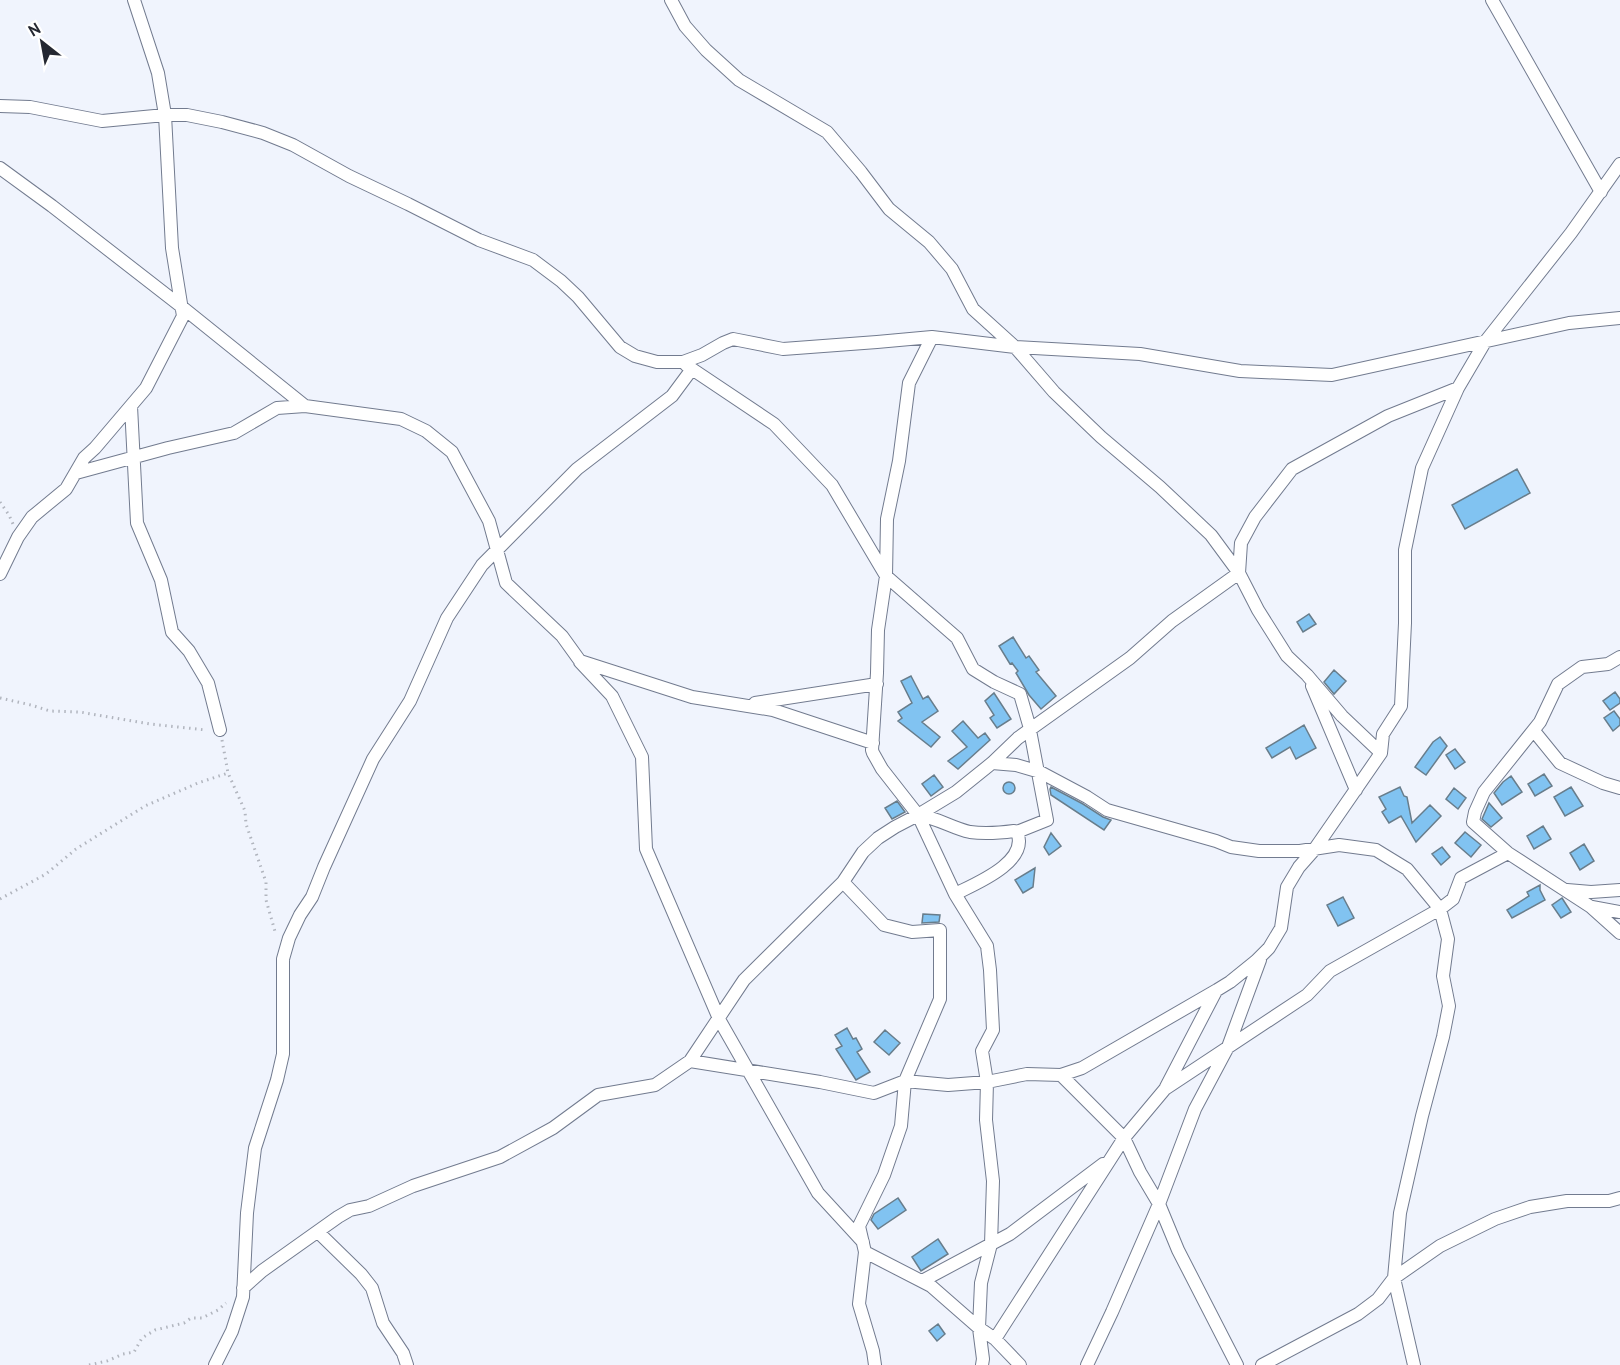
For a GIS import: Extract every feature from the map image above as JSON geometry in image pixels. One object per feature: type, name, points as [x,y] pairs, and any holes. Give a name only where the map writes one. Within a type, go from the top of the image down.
[{"type":"street","points":[[0,574],[18,537],[32,517],[66,489],[84,458],[146,388],[183,316],[172,248],[165,115],[158,73],[134,0]]},
{"type":"street","points":[[671,0],[685,26],[706,50],[739,80],[827,132],[889,209],[929,242],[952,269],[973,309],[1015,347],[1054,392],[1101,437],[1160,487],[1210,535],[1239,573],[1258,610],[1287,656],[1307,675],[1342,716],[1381,753]]},
{"type":"street","points":[[1492,0],[1601,192]]},
{"type":"street","points":[[0,106],[30,107],[102,121],[187,115],[263,133],[293,145],[349,176],[479,240],[533,260],[578,297],[620,347],[635,356],[657,362],[688,366],[774,424],[832,486],[886,576],[957,638],[973,669],[1020,694],[1030,729],[1047,820],[1017,832],[990,833],[968,831],[937,819],[918,815]]},
{"type":"street","points":[[690,1061],[874,1092],[905,1081],[948,1085],[987,1082],[1027,1074],[1061,1075],[1082,1068],[1217,990],[1262,956],[1281,928],[1287,887],[1381,753],[1383,734],[1401,706],[1405,623],[1404,550],[1422,468],[1458,388],[1485,342],[1571,233],[1620,164]]},
{"type":"street","points":[[0,168],[182,307],[305,406]]},
{"type":"street","points":[[215,1365],[232,1331],[243,1297],[247,1213],[255,1148],[278,1080],[283,1054],[283,959],[300,915],[312,897],[373,759],[410,701],[447,618],[482,565],[577,469],[672,396],[688,366],[702,355],[733,339],[783,349],[932,337],[1015,347],[1140,354],[1240,371],[1332,375],[1569,323],[1620,318]]},
{"type":"street","points":[[932,337],[909,383],[899,461],[886,519],[886,576],[878,630],[873,753],[882,769],[918,815],[955,894],[987,946],[993,1030],[982,1051],[987,1082],[986,1120],[993,1181],[993,1225],[991,1244],[981,1283],[979,1328],[982,1365]]},
{"type":"street","points":[[1239,573],[1241,543],[1255,517],[1292,469],[1388,416],[1458,388]]},
{"type":"street","points":[[131,406],[137,523],[161,580],[172,632],[189,651],[208,683],[220,730]]},
{"type":"street","points":[[76,473],[234,433],[277,408],[305,406],[401,419],[426,430],[452,452],[489,521],[506,583],[562,636],[580,661],[612,696],[642,757],[646,849],[718,1019],[818,1193],[864,1247],[931,1286],[994,1339],[1020,1365]]},
{"type":"street","points":[[243,1288],[262,1271],[350,1210],[369,1206],[413,1186],[500,1157],[553,1128],[598,1095],[655,1085],[690,1061],[744,980],[843,882],[863,852],[878,838],[956,792],[992,764],[1018,738],[1130,658],[1172,621],[1239,573]]},
{"type":"street","points":[[1620,657],[1608,664],[1582,667],[1558,684],[1534,731],[1484,792],[1473,822],[1508,853],[1591,907],[1620,933]]},
{"type":"street","points":[[580,661],[692,697],[773,710],[873,743]]},
{"type":"street","points":[[1307,675],[1356,790]]},
{"type":"street","points":[[742,705],[877,684]]},
{"type":"street","points":[[1534,731],[1560,763],[1603,783],[1620,788]]},
{"type":"street","points":[[992,764],[1016,765],[1038,771],[1107,810],[1228,846],[1258,851],[1314,850],[1339,845],[1376,850],[1407,869],[1440,909],[1449,939],[1443,976],[1449,1006],[1400,1213],[1394,1278],[1414,1365]]},
{"type":"street","points":[[955,894],[1011,861],[1016,854],[1019,837],[1017,832]]},
{"type":"street","points":[[1165,1089],[1307,995],[1330,971],[1440,909],[1453,899],[1461,878],[1508,853]]},
{"type":"street","points":[[843,882],[884,925],[912,932],[940,930],[940,999],[905,1081],[901,1126],[884,1175],[859,1226],[864,1247],[859,1304],[875,1365]]},
{"type":"street","points":[[1563,889],[1591,892],[1620,890]]},
{"type":"street","points":[[1591,907],[1620,912]]},
{"type":"street","points":[[1087,1365],[1159,1204],[1195,1108],[1228,1047],[1262,956]]},
{"type":"street","points":[[994,1339],[1124,1138],[1165,1089],[1217,990]]},
{"type":"street","points":[[1061,1075],[1124,1138],[1159,1204],[1178,1250],[1237,1365]]},
{"type":"street","points":[[922,1281],[1010,1234],[1111,1158]]},
{"type":"street","points":[[1262,1365],[1358,1314],[1377,1299],[1394,1278],[1440,1246],[1495,1219],[1530,1207],[1620,1198]]},
{"type":"street","points":[[318,1232],[372,1288],[383,1323],[403,1353],[407,1365]]},
{"type":"path","points":[[0,502],[9,515],[18,537]]},
{"type":"path","points":[[0,698],[50,711],[80,712],[168,727],[220,730],[228,774],[245,811],[246,824],[266,882],[267,906],[278,940],[285,952]]},
{"type":"path","points":[[0,899],[46,874],[76,849],[145,806],[198,783],[228,774]]},
{"type":"path","points":[[89,1365],[134,1352],[142,1338],[155,1330],[184,1323],[191,1318],[202,1318],[218,1310],[243,1288]]},
{"type":"building","points":[[1517,469],[1530,493],[1465,529],[1452,505]]},
{"type":"building","points":[[1309,614],[1316,624],[1303,632],[1297,622]]},
{"type":"building","points":[[1013,637],[1026,658],[1029,656],[1039,670],[1036,672],[1056,696],[1041,709],[1029,695],[1016,673],[1018,671],[1012,663],[1010,664],[999,646]]},
{"type":"building","points":[[1334,670],[1346,681],[1334,694],[1324,682]]},
{"type":"building","points":[[911,676],[923,699],[928,696],[938,711],[922,722],[940,737],[931,747],[898,721],[902,718],[898,712],[912,703],[901,681]]},
{"type":"building","points":[[1615,692],[1620,703],[1610,710],[1603,701]]},
{"type":"building","points":[[994,693],[1011,719],[997,728],[990,718],[994,715],[985,701]]},
{"type":"building","points":[[1614,711],[1620,719],[1620,725],[1613,731],[1604,718]]},
{"type":"building","points":[[963,721],[978,738],[985,733],[990,740],[958,769],[948,761],[967,747],[952,731]]},
{"type":"building","points":[[1304,725],[1316,748],[1296,759],[1290,747],[1272,758],[1266,748]]},
{"type":"building","points":[[1440,737],[1447,746],[1426,775],[1415,767],[1433,742]]},
{"type":"building","points":[[1455,749],[1465,762],[1455,769],[1446,755]]},
{"type":"building","points":[[1544,774],[1552,786],[1535,796],[1528,784]]},
{"type":"building","points":[[934,775],[943,787],[931,796],[922,784]]},
{"type":"building","points":[[1511,776],[1522,792],[1502,805],[1494,793]]},
{"type":"building","points":[[1011,782],[1015,788],[1011,794],[1007,794],[1003,786]]},
{"type":"building","points":[[1051,787],[1111,820],[1104,830],[1051,795]]},
{"type":"building","points":[[1400,787],[1404,796],[1407,797],[1412,823],[1430,805],[1441,816],[1416,842],[1401,816],[1389,823],[1382,812],[1386,809],[1379,797]]},
{"type":"building","points":[[1571,787],[1583,806],[1565,816],[1554,797]]},
{"type":"building","points":[[1454,788],[1466,798],[1458,809],[1446,799]]},
{"type":"building","points":[[897,801],[905,812],[892,819],[885,808]]},
{"type":"building","points":[[1489,803],[1502,818],[1491,827],[1482,819]]},
{"type":"building","points":[[1543,826],[1551,839],[1534,849],[1527,836]]},
{"type":"building","points":[[1465,832],[1481,845],[1471,857],[1455,843]]},
{"type":"building","points":[[1051,833],[1061,846],[1049,855],[1044,847]]},
{"type":"building","points":[[1584,844],[1594,861],[1580,870],[1570,853]]},
{"type":"building","points":[[1442,847],[1450,857],[1441,865],[1432,854]]},
{"type":"building","points":[[1035,868],[1033,887],[1023,893],[1015,880]]},
{"type":"building","points":[[1540,885],[1545,900],[1512,918],[1507,910],[1529,896],[1527,892]]},
{"type":"building","points":[[1343,897],[1354,918],[1338,926],[1327,905]]},
{"type":"building","points":[[1562,898],[1571,912],[1561,918],[1552,905]]},
{"type":"building","points":[[923,914],[940,915],[939,922],[922,923]]},
{"type":"building","points":[[847,1028],[862,1049],[857,1052],[870,1072],[856,1080],[836,1049],[842,1046],[835,1035]]},
{"type":"building","points":[[885,1030],[900,1043],[889,1055],[874,1042]]},
{"type":"building","points":[[898,1198],[906,1210],[878,1229],[871,1220],[874,1214]]},
{"type":"building","points":[[938,1239],[948,1254],[921,1271],[912,1257]]},
{"type":"building","points":[[938,1324],[945,1334],[937,1341],[929,1331]]}]
